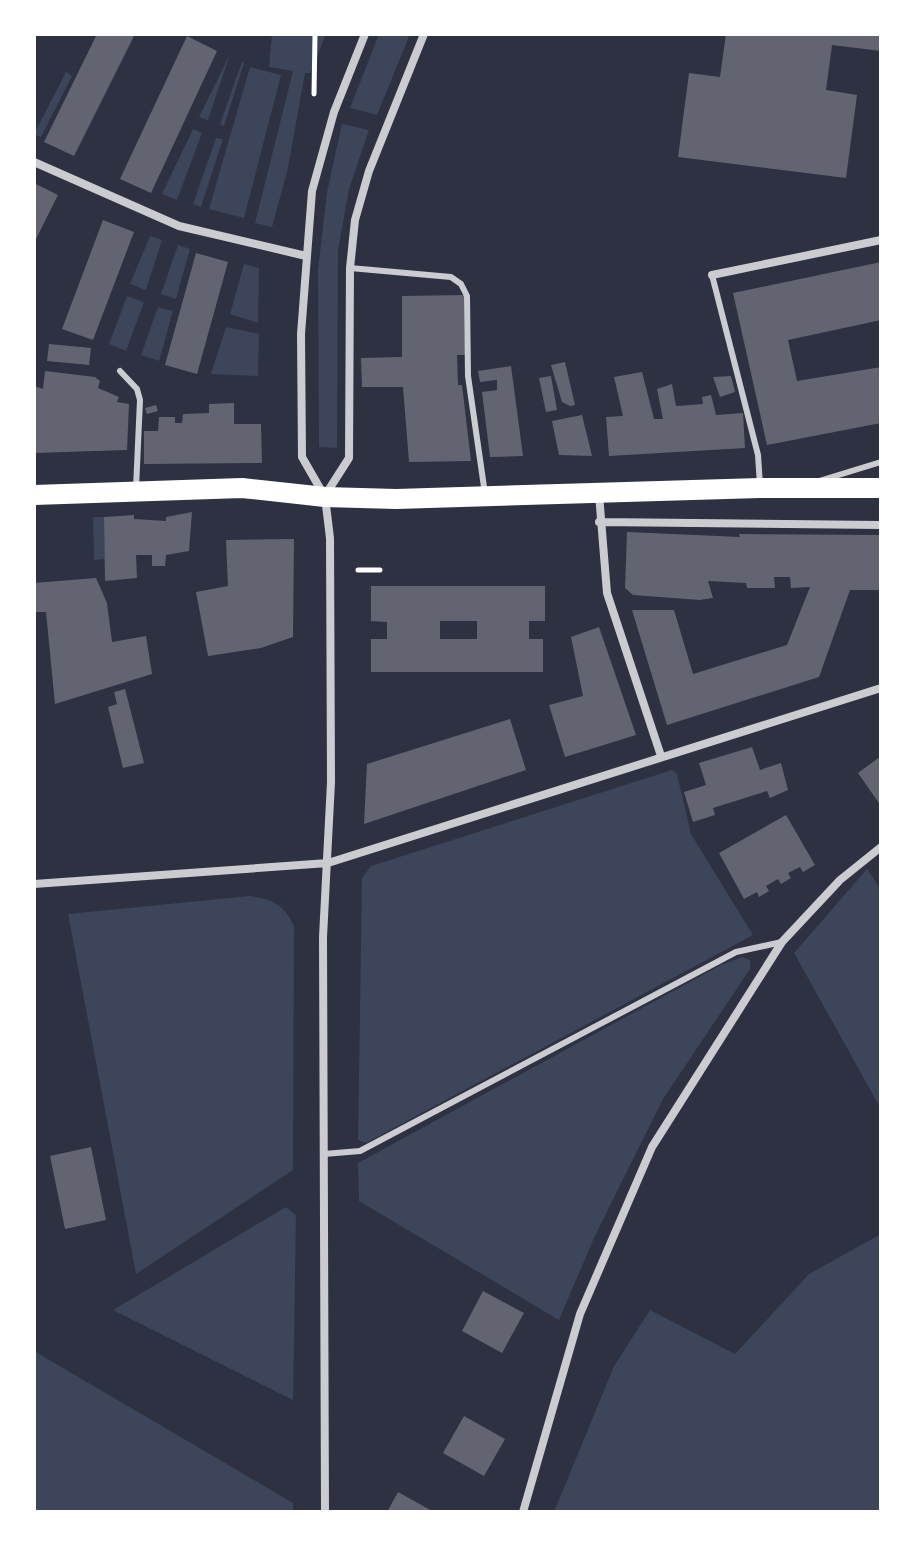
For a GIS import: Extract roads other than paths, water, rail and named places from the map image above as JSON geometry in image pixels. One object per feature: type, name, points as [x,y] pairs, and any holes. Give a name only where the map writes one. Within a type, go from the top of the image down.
[{"type":"main road","points":[[34,495],[242,488],[325,497],[485,497],[760,488],[881,488]]},
{"type":"street","points":[[325,1512],[323,937],[328,863],[330,538],[325,497],[302,457],[301,334],[312,191],[334,112],[365,34]]},
{"type":"street","points":[[325,497],[349,458],[350,268],[355,220],[369,171],[424,34]]},
{"type":"street","points":[[34,162],[179,226],[306,256]]},
{"type":"street","points":[[712,275],[881,240]]},
{"type":"street","points":[[599,494],[607,593],[661,756]]},
{"type":"street","points":[[599,522],[881,525]]},
{"type":"street","points":[[34,884],[328,863],[881,688]]},
{"type":"street","points":[[523,1512],[580,1314],[652,1147],[782,942],[840,880],[881,847]]},
{"type":"lane","points":[[350,268],[451,277],[461,284],[467,296],[468,376],[485,497]]},
{"type":"lane","points":[[712,275],[758,455],[760,488]]},
{"type":"lane","points":[[120,371],[137,389],[140,400],[136,492]]},
{"type":"lane","points":[[797,488],[881,462]]},
{"type":"lane","points":[[324,1154],[360,1151],[736,952],[782,942]]}]
